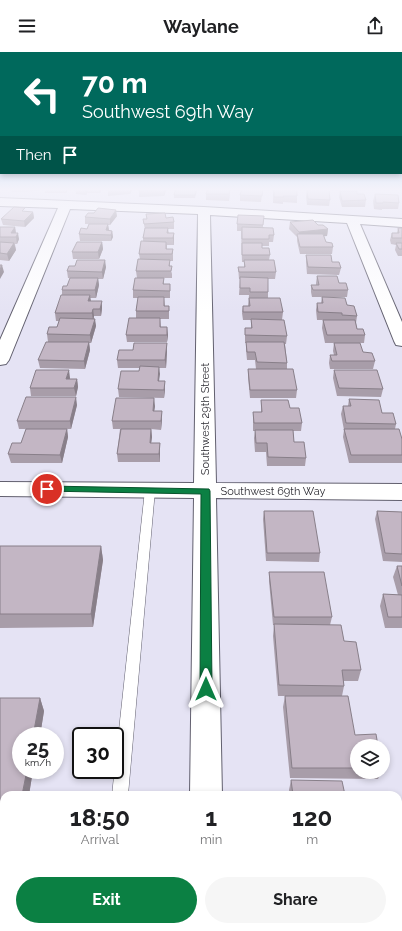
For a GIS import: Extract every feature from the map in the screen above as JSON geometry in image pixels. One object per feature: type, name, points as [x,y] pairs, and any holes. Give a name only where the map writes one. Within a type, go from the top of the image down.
[{"type":"street","points":[[0,360],[55,229]]},
{"type":"street","name":"Southwest 29th Street","points":[[204,229],[206,791]]},
{"type":"street","points":[[356,229],[402,341]]},
{"type":"street","name":"Southwest 69th Way","points":[[0,489],[402,492]]},
{"type":"lane","points":[[120,791],[150,490]]},
{"type":"building","points":[[0,229],[14,229],[11,233],[18,233],[16,237],[0,237]]},
{"type":"building","points":[[81,229],[106,229],[112,231],[111,235],[79,234]]},
{"type":"building","points":[[145,229],[168,229],[167,233],[174,233],[173,238],[143,238]]},
{"type":"building","points":[[242,229],[273,229],[274,235],[269,235],[269,239],[242,239]]},
{"type":"building","points":[[296,229],[328,229],[299,232]]},
{"type":"building","points":[[398,229],[402,229],[402,238],[392,238],[392,233],[399,233]]},
{"type":"building","points":[[297,234],[323,234],[326,242],[332,243],[333,247],[300,247]]},
{"type":"building","points":[[141,241],[166,242],[166,249],[173,249],[172,254],[139,254]]},
{"type":"building","points":[[0,242],[14,243],[7,254],[0,253]]},
{"type":"building","points":[[77,242],[102,242],[98,252],[72,252]]},
{"type":"building","points":[[242,243],[262,243],[262,248],[269,248],[270,255],[242,255]]},
{"type":"building","points":[[396,243],[402,243],[402,249],[399,249]]},
{"type":"building","points":[[306,255],[331,255],[332,262],[339,262],[341,268],[308,267]]},
{"type":"building","points":[[138,259],[170,260],[169,266],[172,266],[171,271],[136,271]]},
{"type":"building","points":[[77,260],[105,260],[102,272],[67,271],[69,266],[75,266]]},
{"type":"building","points":[[244,260],[274,260],[276,272],[239,272],[238,267],[245,267]]},
{"type":"building","points":[[317,276],[337,276],[339,283],[346,283],[348,290],[313,290],[311,285],[319,285]]},
{"type":"building","points":[[240,277],[268,278],[268,292],[250,292],[250,288],[240,288]]},
{"type":"building","points":[[70,278],[98,278],[95,290],[62,290],[63,286],[67,286]]},
{"type":"building","points":[[135,278],[164,278],[163,284],[170,284],[170,291],[133,290]]},
{"type":"building","points":[[61,295],[90,295],[88,301],[102,301],[100,309],[93,309],[92,313],[55,313]]},
{"type":"building","points":[[138,297],[164,297],[164,306],[169,306],[169,311],[136,311]]},
{"type":"building","points":[[322,297],[345,298],[347,305],[354,306],[357,316],[342,315],[342,313],[318,312],[317,303],[323,303]]},
{"type":"building","points":[[249,298],[280,298],[283,312],[243,312],[243,306],[250,306]]},
{"type":"building","points":[[60,318],[95,319],[90,335],[47,334],[49,327],[57,327]]},
{"type":"building","points":[[129,318],[160,318],[160,327],[167,327],[167,335],[126,335]]},
{"type":"building","points":[[251,319],[284,320],[287,336],[245,335],[245,328],[252,328]]},
{"type":"building","points":[[323,320],[355,320],[357,329],[363,329],[365,335],[327,335]]},
{"type":"building","points":[[46,342],[89,342],[84,361],[38,360]]},
{"type":"building","points":[[246,342],[284,342],[287,363],[257,362],[255,352],[247,352]]},
{"type":"building","points":[[134,343],[167,343],[165,360],[117,360],[119,350],[133,350]]},
{"type":"building","points":[[334,343],[360,343],[363,352],[372,353],[375,361],[332,361],[330,355],[337,355]]},
{"type":"building","points":[[140,366],[159,367],[158,381],[165,381],[164,390],[118,389],[121,371],[139,371]]},
{"type":"building","points":[[248,369],[293,369],[297,390],[250,390]]},
{"type":"building","points":[[36,370],[69,370],[66,379],[77,379],[74,388],[30,388]]},
{"type":"building","points":[[334,370],[377,370],[383,389],[339,388]]},
{"type":"building","points":[[26,397],[76,397],[70,421],[17,421]]},
{"type":"building","points":[[116,398],[154,398],[153,411],[162,411],[161,421],[112,421]]},
{"type":"building","points":[[349,399],[379,400],[382,413],[393,413],[396,424],[346,423],[343,406],[351,406]]},
{"type":"building","points":[[261,400],[288,400],[290,408],[299,408],[302,423],[254,423],[253,412],[262,412]]},
{"type":"building","points":[[26,429],[67,429],[60,455],[8,454],[12,443],[21,443]]},
{"type":"building","points":[[121,429],[151,429],[150,443],[160,443],[159,454],[117,454]]},
{"type":"building","points":[[344,429],[399,429],[402,439],[402,455],[351,455]]},
{"type":"building","points":[[255,430],[293,430],[294,442],[304,442],[306,458],[268,457],[267,443],[256,443]]},
{"type":"building","points":[[264,511],[313,511],[320,553],[267,553]]},
{"type":"building","points":[[377,511],[402,512],[402,554],[385,553]]},
{"type":"building","points":[[0,546],[101,546],[91,614],[0,614]]},
{"type":"building","points":[[397,566],[402,566],[402,586]]},
{"type":"building","points":[[269,572],[324,572],[332,617],[274,617]]},
{"type":"building","points":[[383,594],[402,595],[402,617],[388,617]]},
{"type":"building","points":[[274,624],[341,625],[344,641],[356,642],[361,670],[342,670],[344,686],[279,685]]},
{"type":"building","points":[[285,696],[348,696],[355,735],[376,734],[377,739],[350,739],[350,768],[292,768]]},
{"type":"building","points":[[0,698],[40,698],[35,727],[12,727],[12,779],[25,779],[23,791],[0,791]]},
{"type":"building","points":[[291,780],[342,781],[344,791],[292,791]]},
{"type":"route","points":[[47,489],[206,491],[206,689]]}]
